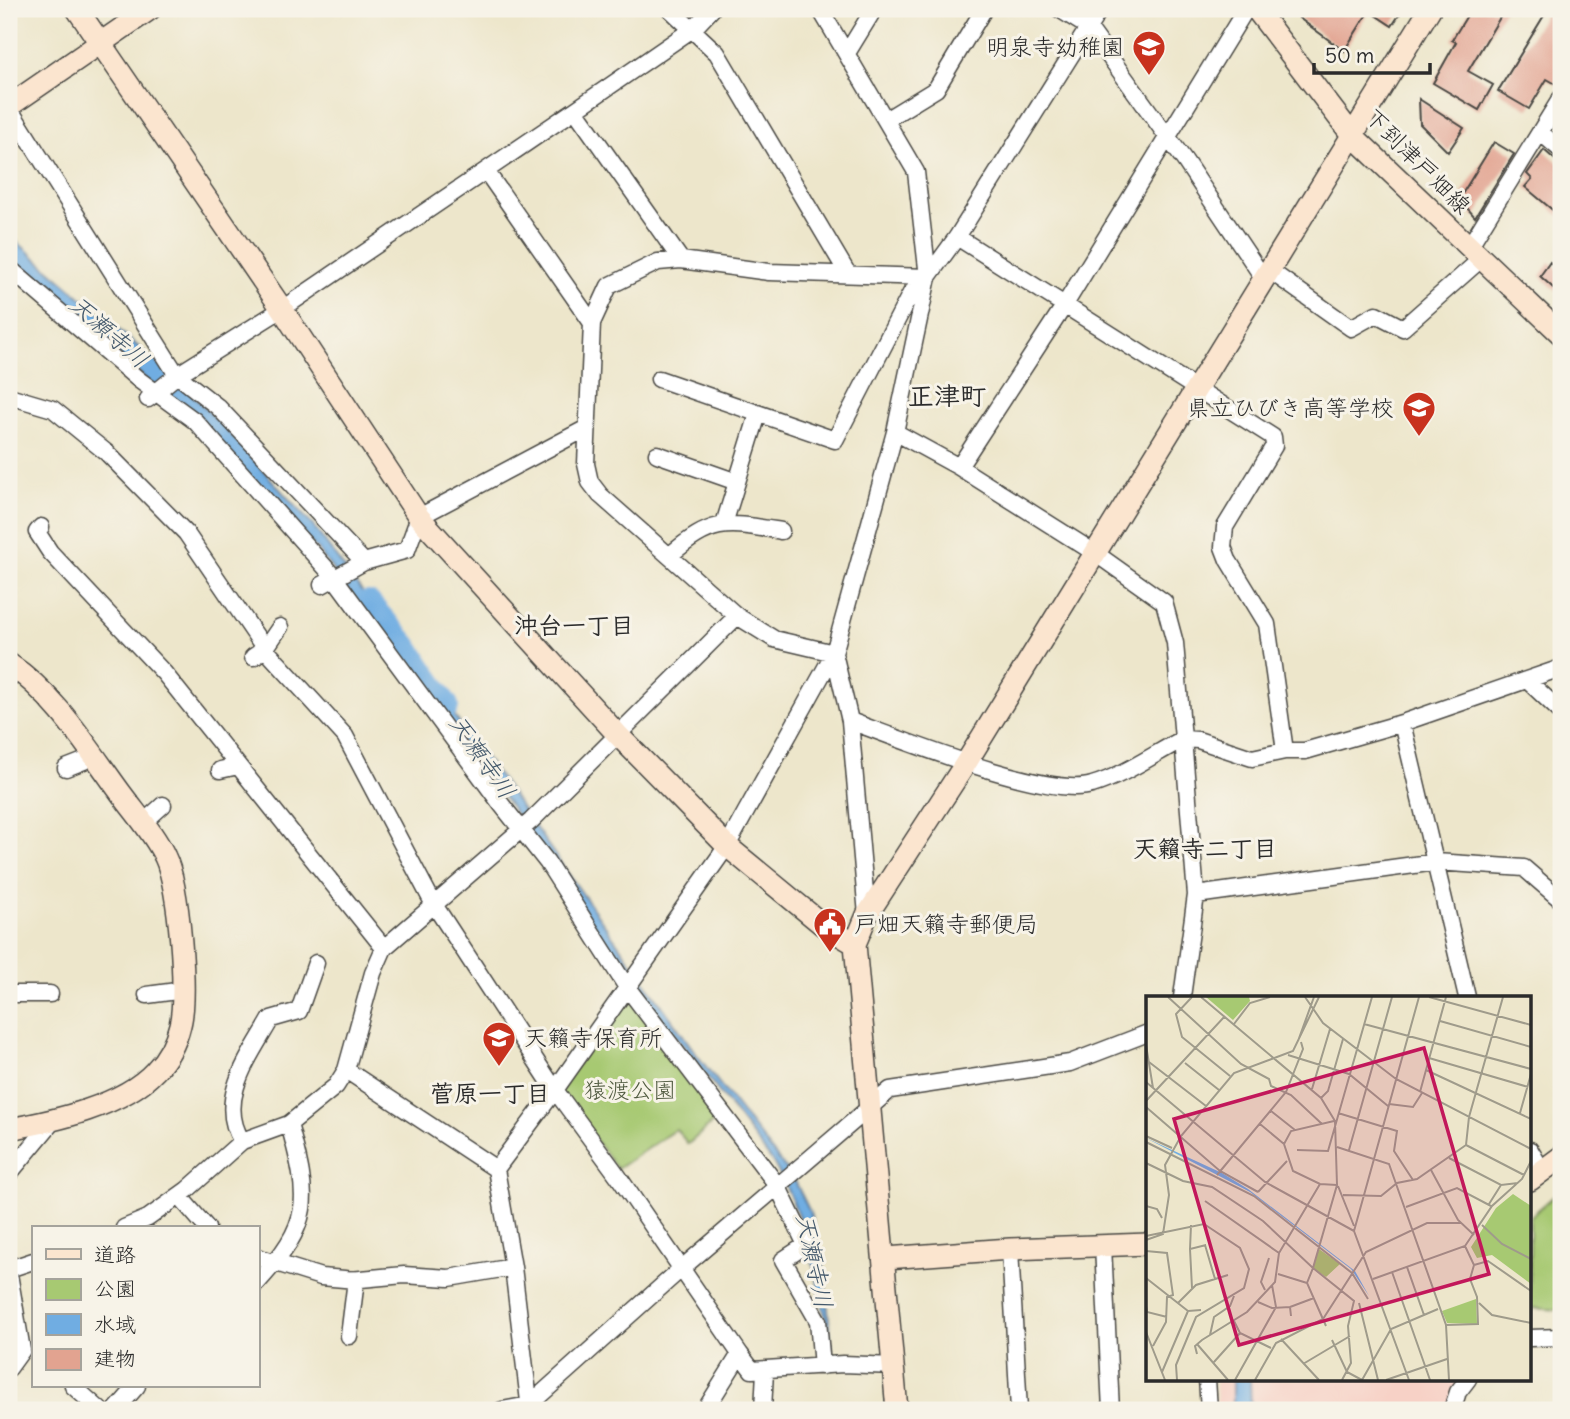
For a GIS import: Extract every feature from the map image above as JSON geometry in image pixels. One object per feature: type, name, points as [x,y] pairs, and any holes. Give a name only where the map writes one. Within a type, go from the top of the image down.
[{"type":"street","points":[[76,9],[282,309],[419,517],[618,735],[727,846],[823,925],[855,944]]},
{"type":"street","points":[[150,9],[9,107],[177,375],[218,407],[364,562]]},
{"type":"street","points":[[670,9],[694,28],[717,53],[848,274]]},
{"type":"street","points":[[153,395],[177,375],[282,309],[486,172],[694,28],[712,9]]},
{"type":"street","points":[[530,1408],[513,1267],[496,1169],[727,846],[834,653],[895,432],[928,277],[916,172],[820,9]]},
{"type":"street","points":[[847,53],[874,9]]},
{"type":"street","points":[[887,119],[936,89],[984,9]]},
{"type":"street","points":[[1059,9],[1088,27],[1267,274],[1351,328],[1376,314],[1403,328],[1475,253],[1561,98]]},
{"type":"street","points":[[659,379],[835,440],[911,293],[928,277],[957,237],[1100,9]]},
{"type":"street","points":[[959,467],[1064,306],[1246,9]]},
{"type":"street","name":"下到津戸畑線","points":[[1256,9],[1352,135],[1561,334]]},
{"type":"street","points":[[897,1410],[886,1258],[855,944],[867,915],[966,763],[1430,9]]},
{"type":"street","points":[[575,110],[681,260]]},
{"type":"street","points":[[1540,132],[1561,150]]},
{"type":"street","points":[[486,172],[593,323]]},
{"type":"street","points":[[957,237],[1273,437],[1274,446],[1225,527],[1223,547],[1228,561],[1268,624],[1285,751]]},
{"type":"street","points":[[834,653],[774,639],[737,616],[600,495],[590,482],[586,464],[585,429],[593,323],[609,286],[659,262],[681,260],[769,271],[928,277]]},
{"type":"street","points":[[9,268],[153,395],[195,421],[328,580],[501,804],[527,824],[628,984],[779,1184],[806,1245],[783,1260],[818,1321],[822,1366]]},
{"type":"street","points":[[9,396],[53,410],[107,453],[186,533],[259,653],[345,736],[433,904],[555,1090],[752,1370],[894,1366]]},
{"type":"street","points":[[724,524],[758,414]]},
{"type":"street","points":[[328,580],[364,562],[407,550],[419,517],[561,439],[585,429]]},
{"type":"street","points":[[895,432],[959,467],[1095,553],[1164,602],[1171,619],[1175,643],[1196,895],[1182,996]]},
{"type":"street","points":[[657,454],[737,482]]},
{"type":"street","points":[[669,556],[688,540],[716,524],[780,531]]},
{"type":"street","points":[[41,527],[37,532],[50,552],[187,698],[384,948]]},
{"type":"street","points":[[129,1226],[148,1218],[179,1196],[242,1140],[289,1124],[336,1086],[346,1070],[373,973],[384,948],[527,824],[737,616]]},
{"type":"street","points":[[259,653],[280,627]]},
{"type":"street","points":[[834,653],[850,721],[867,915]]},
{"type":"street","points":[[9,664],[22,673],[58,709],[166,858],[174,891],[184,990],[181,1024],[169,1054],[154,1073],[124,1094],[52,1121],[9,1129]]},
{"type":"street","points":[[850,721],[966,763],[1068,789],[1092,785],[1183,739],[1198,740],[1252,758],[1285,751],[1306,751],[1402,723],[1561,668]]},
{"type":"street","points":[[1528,681],[1561,712]]},
{"type":"street","points":[[1402,723],[1467,996]]},
{"type":"street","points":[[66,768],[94,757]]},
{"type":"street","points":[[220,770],[238,766]]},
{"type":"street","points":[[143,823],[163,805]]},
{"type":"street","points":[[1196,895],[1436,863],[1524,869],[1561,900]]},
{"type":"street","points":[[242,1140],[233,1128],[233,1090],[271,1019],[299,1011],[316,963]]},
{"type":"street","points":[[147,995],[184,990]]},
{"type":"street","points":[[9,995],[50,994]]},
{"type":"street","points":[[502,1410],[530,1408],[682,1268],[890,1090],[1070,1063],[1146,1034]]},
{"type":"street","points":[[346,1070],[496,1169]]},
{"type":"street","points":[[9,1174],[52,1121]]},
{"type":"street","points":[[259,1281],[295,1236],[303,1207],[302,1170],[289,1124]]},
{"type":"street","points":[[1532,1159],[1536,1176],[1561,1157]]},
{"type":"street","points":[[179,1196],[205,1226]]},
{"type":"street","points":[[886,1258],[1010,1249],[1146,1244]]},
{"type":"street","points":[[1104,1246],[1111,1410]]},
{"type":"street","points":[[1010,1249],[1019,1410]]},
{"type":"street","points":[[259,1258],[321,1277],[356,1280],[349,1336]]},
{"type":"street","points":[[9,1269],[32,1261]]},
{"type":"street","points":[[350,1280],[404,1275],[449,1278],[513,1267]]},
{"type":"street","points":[[9,1274],[28,1353],[9,1368]]},
{"type":"street","points":[[1532,1338],[1561,1337]]},
{"type":"street","points":[[705,1410],[740,1354]]},
{"type":"street","points":[[763,1410],[765,1371]]},
{"type":"street","points":[[1207,1380],[1209,1410]]},
{"type":"street","points":[[1452,1410],[1458,1392],[1467,1380]]},
{"type":"street","points":[[75,1388],[100,1410]]},
{"type":"street","points":[[116,1410],[135,1388]]},
{"type":"shaded area","points":[[1216,1380],[1461,1380],[1447,1410],[1217,1410]]},
{"type":"green space","name":"猿渡公園","points":[[626,992],[723,1114],[688,1144],[676,1129],[617,1169],[559,1091]]},
{"type":"green space","points":[[1561,1190],[1561,1310],[1532,1308],[1532,1215]]},
{"type":"water","points":[[9,235],[186,388],[235,439],[313,526],[496,772],[697,1055],[795,1181],[810,1212],[823,1259],[832,1350],[804,1231],[774,1164],[625,969],[514,811],[317,549],[128,362],[9,260]]},
{"type":"water","points":[[1233,1380],[1250,1380],[1251,1410],[1233,1410]]},
{"type":"building","points":[[1305,9],[1403,9],[1392,26],[1369,11],[1344,51],[1299,18]]},
{"type":"building","points":[[1471,9],[1505,9],[1468,71],[1493,85],[1479,110],[1433,83],[1456,42],[1452,40]]},
{"type":"building","points":[[1548,9],[1561,9],[1561,87],[1547,79],[1529,109],[1498,91]]},
{"type":"building","points":[[1419,99],[1464,128],[1448,152],[1420,124]]},
{"type":"building","points":[[1494,142],[1514,154],[1475,217],[1459,199]]},
{"type":"building","points":[[1544,150],[1561,165],[1561,217],[1525,187],[1532,179],[1527,174]]},
{"type":"building","points":[[1550,262],[1561,272],[1561,295],[1540,276]]},
{"type":"waterway","name":"天瀬寺川","points":[[368,605],[404,646],[445,706]]},
{"type":"place","name":"明泉寺幼稚園","points":[[1149,77]]},
{"type":"place","name":"県立ひびき高等学校","points":[[1419,438]]},
{"type":"place","name":"戸畑天籟寺郵便局","points":[[830,954]]},
{"type":"place","name":"天籟寺保育所","points":[[499,1068]]},
{"type":"district","name":"正津町","points":[[947,396]]},
{"type":"district","name":"沖台一丁目","points":[[574,626]]},
{"type":"district","name":"天籟寺二丁目","points":[[1205,849]]},
{"type":"district","name":"菅原一丁目","points":[[490,1094]]}]
